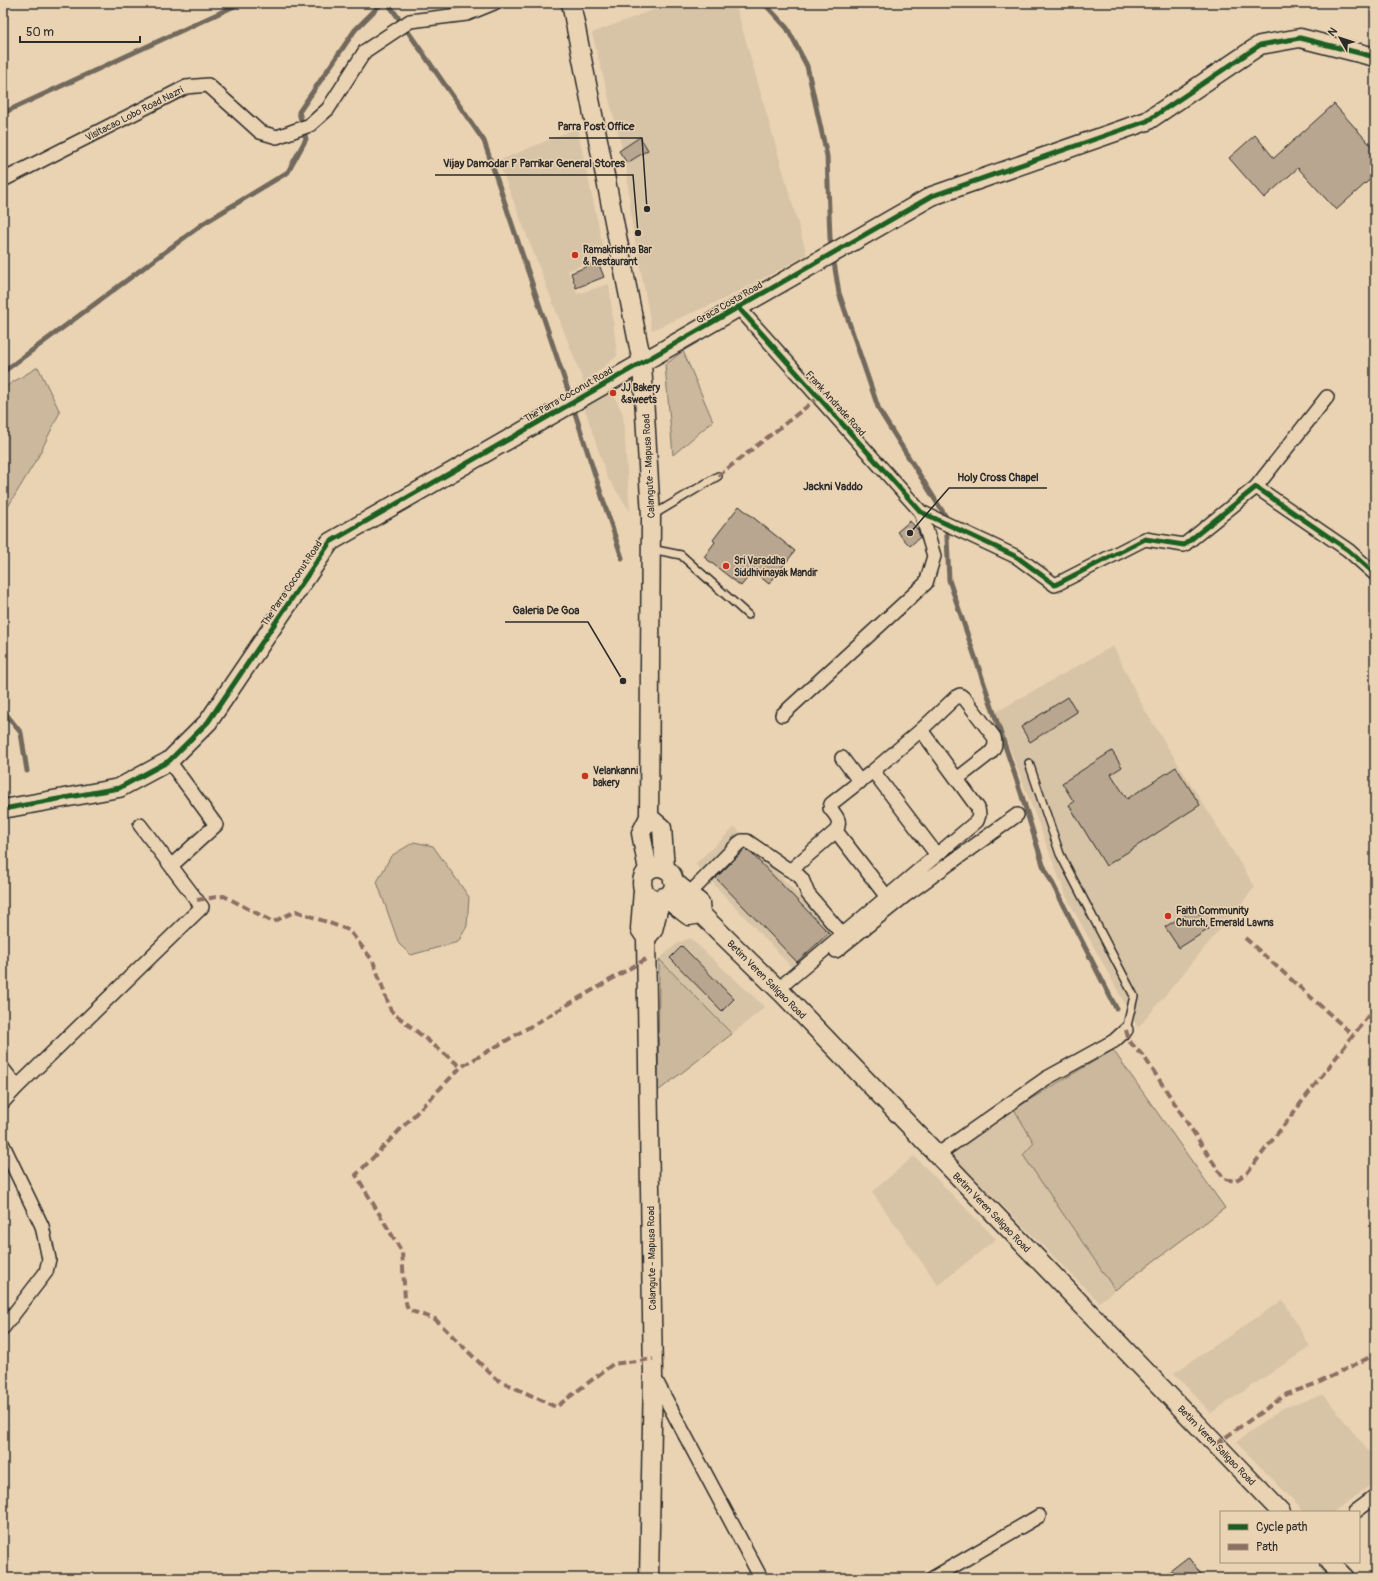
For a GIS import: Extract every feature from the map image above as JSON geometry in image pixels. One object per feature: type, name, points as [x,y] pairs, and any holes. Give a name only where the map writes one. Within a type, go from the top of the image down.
[{"type":"main road","name":"Calangute - Mapusa Road","points":[[571,3],[642,363],[651,516],[649,817],[642,833],[662,873],[642,879],[643,890],[640,929],[646,938],[653,1376],[649,1578]]},
{"type":"main road","name":"Graca Costa Road","points":[[642,363],[932,196],[1147,121],[1260,45],[1300,38],[1375,57]]},
{"type":"main road","name":"The Parra Coconut Road","points":[[3,809],[119,788],[169,761],[208,722],[330,542],[642,363]]},
{"type":"main road","name":"Betim Veren Saligao Road","points":[[662,873],[700,903],[701,914],[780,991],[1280,1511]]},
{"type":"main road","points":[[646,938],[654,930],[663,898],[670,893],[673,888],[662,873]]},
{"type":"main road","points":[[643,890],[651,898],[663,898],[689,916],[701,914]]},
{"type":"main road","points":[[1330,1563],[1345,1578]]},
{"type":"street","name":"Visitacao Lobo Road Nazri","points":[[3,180],[186,87],[208,85],[260,132],[277,136],[297,130],[310,125],[328,109],[366,51],[410,21],[467,14],[494,3]]},
{"type":"street","name":"Frank Andrade Road","points":[[738,307],[921,512]]},
{"type":"street","points":[[921,512],[1017,557],[1055,585],[1145,539],[1184,546],[1256,487],[1327,397]]},
{"type":"street","points":[[1256,487],[1348,550],[1375,574]]},
{"type":"street","points":[[782,715],[926,583],[934,556],[921,512]]},
{"type":"street","points":[[791,870],[836,831],[839,826],[839,820],[830,808],[831,804],[873,772],[921,730],[956,696],[960,695],[965,699],[994,737],[996,744],[994,749],[957,779]]},
{"type":"street","points":[[780,991],[842,934],[977,822],[979,815],[978,808],[921,730]]},
{"type":"street","points":[[842,758],[860,782]]},
{"type":"street","points":[[169,761],[216,825],[171,866]]},
{"type":"street","points":[[873,772],[937,855]]},
{"type":"street","points":[[780,991],[906,895],[1017,815]]},
{"type":"street","points":[[3,1102],[202,907],[140,825]]},
{"type":"street","points":[[836,831],[887,897]]},
{"type":"street","points":[[689,894],[742,841],[747,841],[797,874],[802,879],[808,894],[842,934]]},
{"type":"street","points":[[937,1154],[1045,1079],[1114,1041],[1126,1030]]},
{"type":"street","points":[[3,1069],[17,1087]]},
{"type":"street","points":[[3,1145],[42,1226],[49,1259],[46,1272],[3,1328]]},
{"type":"street","points":[[653,1376],[761,1578]]},
{"type":"street","points":[[1356,1511],[1375,1497]]},
{"type":"street","points":[[933,1578],[1039,1516]]},
{"type":"lane","points":[[651,516],[718,476]]},
{"type":"lane","points":[[651,549],[681,555],[748,615]]},
{"type":"lane","points":[[1029,763],[1060,854],[1134,996],[1126,1030]]},
{"type":"shaded area","points":[[671,3],[735,3],[807,255],[724,299],[652,330],[632,224],[626,164],[592,33]]},
{"type":"shaded area","points":[[577,128],[605,255],[568,271],[577,294],[609,284],[617,356],[584,383],[498,161]]},
{"type":"shaded area","points":[[683,351],[713,421],[673,455],[665,365]]},
{"type":"shaded area","points":[[38,367],[60,412],[38,457],[3,515],[3,388]]},
{"type":"shaded area","points":[[611,390],[623,414],[630,511],[607,477],[584,406]]},
{"type":"shaded area","points":[[1113,646],[1144,709],[1255,887],[1138,1028],[1066,896],[996,712]]},
{"type":"shaded area","points":[[735,827],[841,941],[799,975],[695,864]]},
{"type":"shaded area","points":[[414,842],[433,846],[469,897],[467,926],[458,942],[411,955],[399,944],[377,882],[391,856]]},
{"type":"shaded area","points":[[690,938],[765,1007],[732,1034],[659,959],[678,943]]},
{"type":"shaded area","points":[[659,959],[732,1034],[658,1091]]},
{"type":"shaded area","points":[[1113,1050],[1225,1208],[1115,1290],[1023,1155],[1034,1143],[1014,1109]]},
{"type":"shaded area","points":[[1014,1109],[1034,1143],[1023,1155],[1115,1290],[1099,1302],[948,1151]]},
{"type":"shaded area","points":[[914,1156],[996,1239],[938,1285],[872,1192]]},
{"type":"shaded area","points":[[1283,1300],[1310,1347],[1211,1413],[1174,1373]]},
{"type":"shaded area","points":[[1324,1395],[1375,1460],[1375,1483],[1334,1511],[1304,1511],[1236,1442],[1283,1408]]},
{"type":"building","points":[[1334,104],[1375,150],[1375,175],[1336,210],[1298,168],[1264,198],[1229,158],[1255,135],[1274,158]]},
{"type":"building","points":[[640,137],[648,150],[627,163],[619,151]]},
{"type":"building","points":[[598,262],[604,277],[576,288],[571,273]]},
{"type":"building","points":[[739,506],[795,551],[769,584],[753,571],[741,586],[704,557],[715,542],[713,540]]},
{"type":"building","points":[[910,521],[918,530],[920,537],[910,546],[897,532]]},
{"type":"building","points":[[1068,697],[1077,712],[1030,742],[1021,727]]},
{"type":"building","points":[[1112,751],[1122,767],[1111,774],[1127,799],[1176,767],[1200,805],[1106,866],[1069,805],[1074,802],[1062,783]]},
{"type":"building","points":[[745,849],[752,854],[829,933],[797,962],[716,878]]},
{"type":"building","points":[[1196,908],[1209,929],[1179,948],[1165,927]]},
{"type":"building","points":[[682,946],[734,999],[722,1011],[670,958]]},
{"type":"building","points":[[1188,1557],[1204,1578],[1161,1578]]},
{"type":"waterway","points":[[3,113],[241,3]]},
{"type":"waterway","points":[[3,372],[204,223],[288,172],[306,139],[299,112],[355,30],[382,3]]},
{"type":"waterway","points":[[388,3],[484,141],[571,399]]},
{"type":"waterway","points":[[764,3],[787,28],[807,66],[827,156],[830,238],[839,293],[879,410],[946,517],[949,580],[1021,793],[1043,865],[1116,1008]]},
{"type":"waterway","points":[[573,407],[622,558]]},
{"type":"waterway","points":[[3,710],[21,733],[27,771]]},
{"type":"marked path","points":[[718,476],[819,397]]},
{"type":"marked path","points":[[197,900],[224,896],[273,922],[296,911],[349,930],[373,961],[391,1011],[461,1067]]},
{"type":"marked path","points":[[1245,938],[1353,1035]]},
{"type":"marked path","points":[[646,959],[461,1067],[356,1175],[402,1252],[405,1299],[408,1310],[435,1319],[496,1379],[556,1407],[613,1364],[653,1359]]},
{"type":"marked path","points":[[1126,1030],[1129,1041],[1145,1058],[1224,1179],[1235,1181],[1247,1173],[1375,1007]]},
{"type":"marked path","points":[[1216,1444],[1287,1394],[1318,1383],[1372,1356]]},
{"type":"cycle path","points":[[3,809],[119,788],[169,761],[208,722],[330,542],[932,196],[1147,121],[1260,45],[1300,38],[1375,57]]},
{"type":"cycle path","points":[[738,307],[921,512],[1017,557],[1055,585],[1145,539],[1184,545],[1256,487],[1348,550],[1375,574]]},
{"type":"place","name":"Parra Post Office","points":[[647,209]]},
{"type":"place","name":"Vijay Damodar P Parrikar General Stores","points":[[638,233]]},
{"type":"place","name":"Ramakrishna Bar & Restaurant","points":[[575,255]]},
{"type":"place","name":"JJ Bakery &sweets","points":[[613,393]]},
{"type":"place","name":"Holy Cross Chapel","points":[[910,533]]},
{"type":"place","name":"Sri Varaddha Siddhivinayak Mandir","points":[[726,566]]},
{"type":"place","name":"Galeria De Goa","points":[[623,681]]},
{"type":"place","name":"Velankanni bakery","points":[[585,776]]},
{"type":"place","name":"Faith Community Church, Emerald Lawns","points":[[1168,916]]},
{"type":"district","name":"Jackni Vaddo","points":[[833,486]]}]
